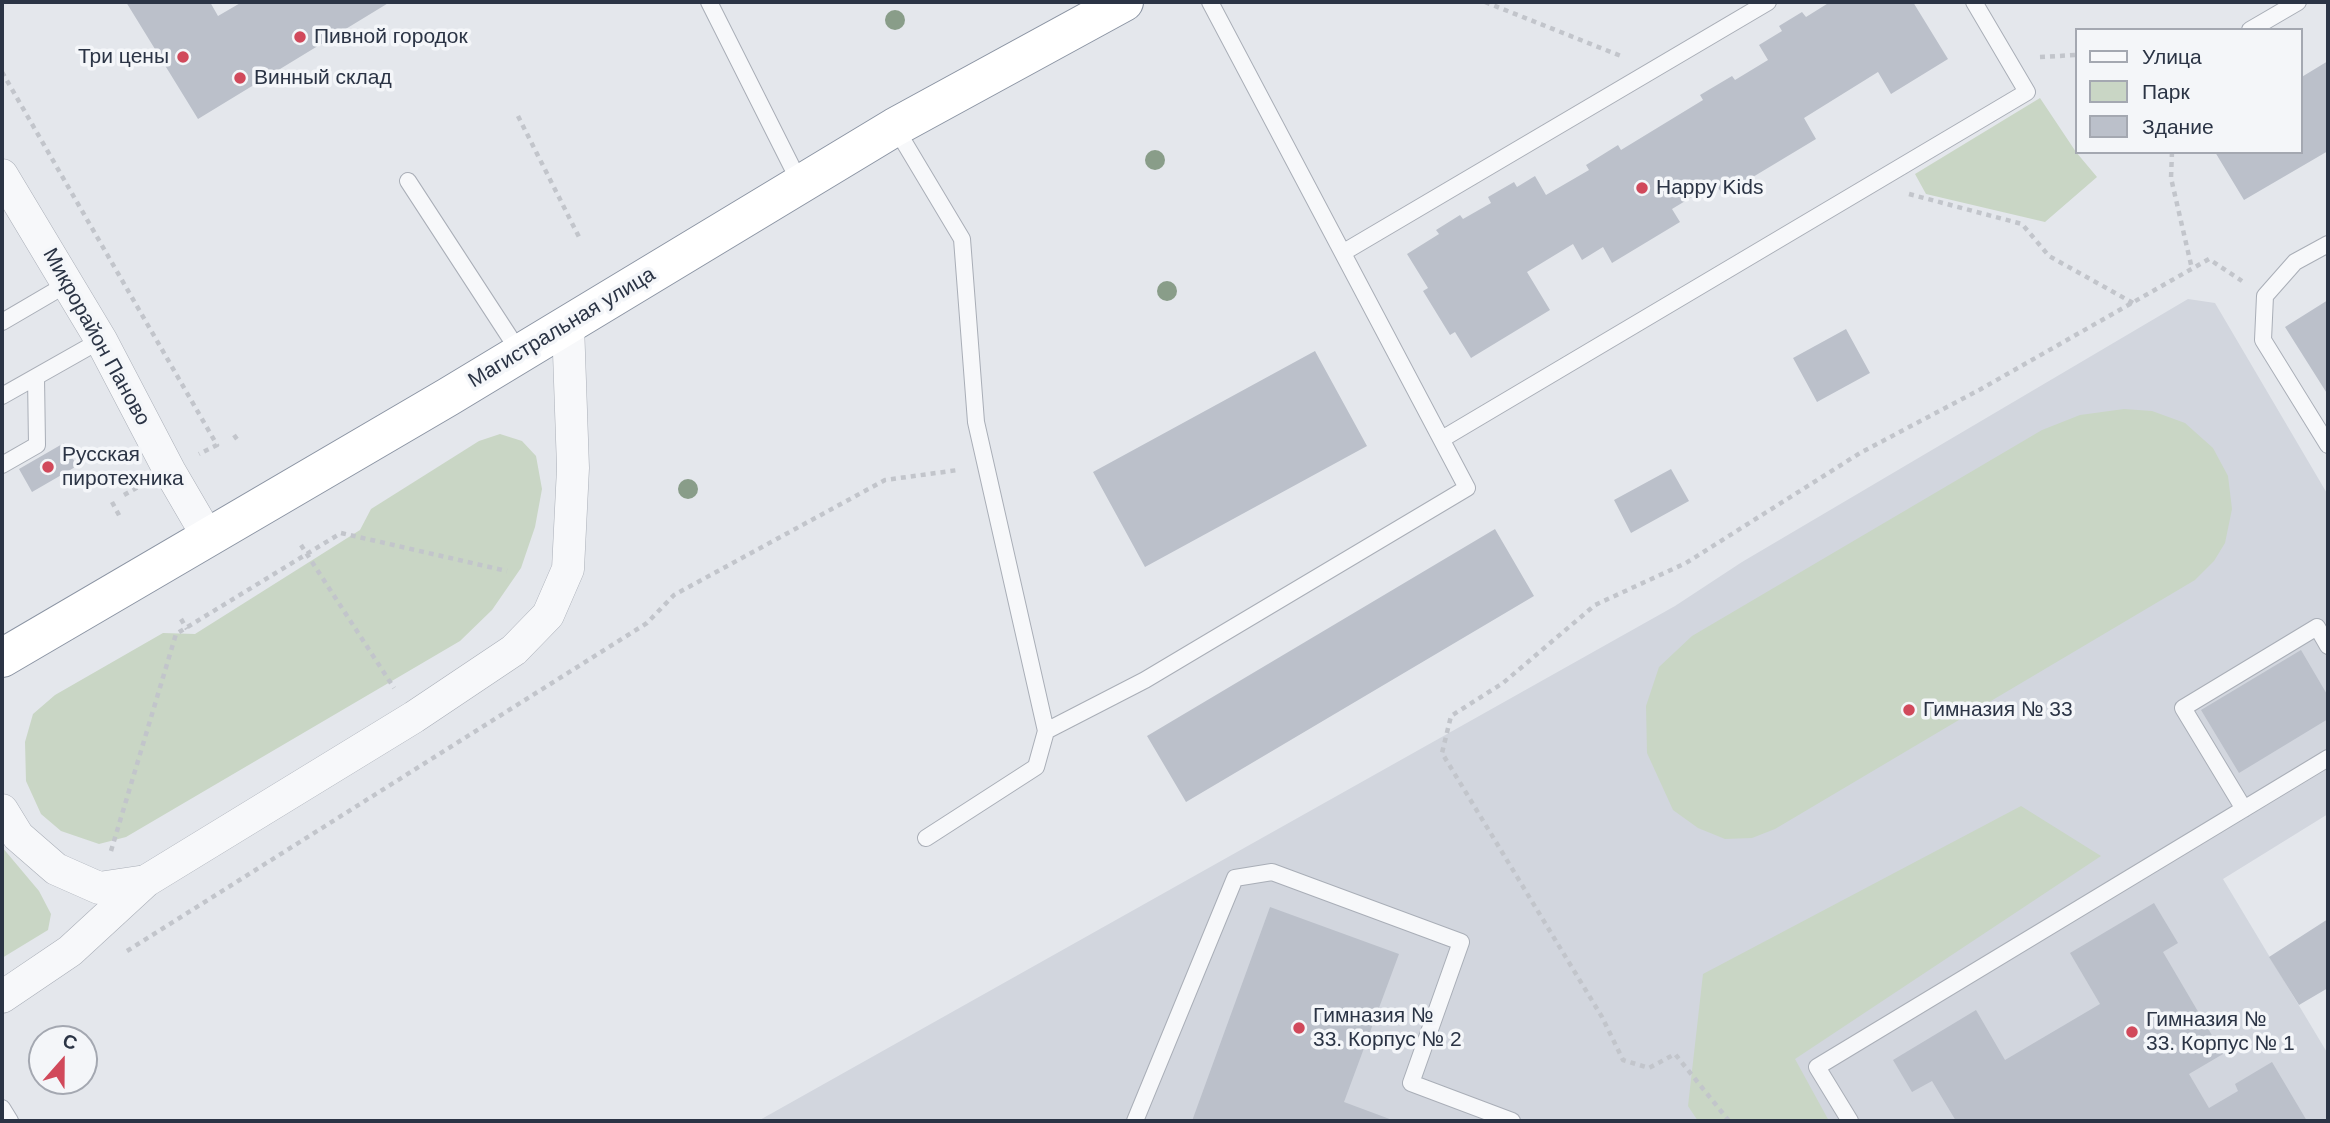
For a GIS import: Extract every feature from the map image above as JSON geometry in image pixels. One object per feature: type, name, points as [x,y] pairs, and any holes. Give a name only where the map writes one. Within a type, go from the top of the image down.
[{"type":"highway","name":"Магистральная улица","points":[[2,658],[520,353],[895,127],[1124,2]]},
{"type":"street","name":"Микрорайон Паново","points":[[2,175],[101,340],[169,470],[208,537]]},
{"type":"street","points":[[2,998],[70,951],[146,881],[414,717],[514,650],[548,615],[568,569],[573,468],[568,324]]},
{"type":"street","points":[[2,810],[18,836],[56,869],[99,888],[146,881]]},
{"type":"lane","points":[[709,2],[800,183]]},
{"type":"lane","points":[[1046,730],[1145,680],[1466,488],[1210,2]]},
{"type":"lane","points":[[1344,252],[1768,2]]},
{"type":"lane","points":[[1442,439],[2027,92],[1974,2]]},
{"type":"lane","points":[[2253,28],[2298,2]]},
{"type":"lane","points":[[895,127],[962,239],[976,422],[1046,730],[1036,768],[926,838]]},
{"type":"lane","points":[[408,181],[520,353]]},
{"type":"lane","points":[[2328,244],[2295,262],[2264,296],[2263,340],[2328,445]]},
{"type":"lane","points":[[2,322],[67,284]]},
{"type":"lane","points":[[2,396],[101,340]]},
{"type":"lane","points":[[2,465],[37,445],[36,377]]},
{"type":"lane","points":[[2244,809],[2183,708],[2317,627],[2328,646]]},
{"type":"lane","points":[[1850,1121],[1817,1067],[2328,758]]},
{"type":"lane","points":[[1135,1121],[1235,878],[1272,872],[1461,942],[1411,1083],[1512,1121]]},
{"type":"lane","points":[[2,1108],[10,1121]]},
{"type":"path","points":[[1485,2],[1654,69]]},
{"type":"path","points":[[2,72],[217,445]]},
{"type":"path","points":[[519,116],[579,237]]},
{"type":"path","points":[[2172,154],[2171,178],[2192,269]]},
{"type":"path","points":[[1871,184],[2022,224],[2049,257],[2133,303]]},
{"type":"path","points":[[1729,1121],[1675,1054],[1649,1068],[1623,1060],[1602,1017],[1442,753],[1451,716],[1503,683],[1595,605],[1686,563],[1860,453],[2209,259],[2264,296]]},
{"type":"path","points":[[234,435],[239,442]]},
{"type":"path","points":[[120,956],[648,623],[674,596],[884,480],[938,473]]},
{"type":"path","points":[[112,502],[120,517]]},
{"type":"path","points":[[99,888],[176,634],[341,533],[507,571]]},
{"type":"path","points":[[301,545],[397,692]]},
{"type":"path","points":[[181,619],[187,629]]},
{"type":"shaded area","name":"Гимназия № 33","points":[[2188,299],[2215,303],[2328,495],[2328,814],[2223,879],[2328,1054],[2328,1121],[758,1121],[1675,606],[1742,562]]},
{"type":"green space","points":[[2040,98],[2074,149],[2074,154],[2078,154],[2097,177],[2045,222],[1926,194],[1915,174]]},
{"type":"green space","points":[[2124,409],[2152,411],[2185,423],[2213,448],[2228,476],[2232,509],[2225,543],[2214,561],[2195,580],[1775,829],[1752,838],[1725,839],[1698,828],[1673,810],[1647,753],[1646,706],[1659,667],[1692,636],[2042,430],[2080,415]]},
{"type":"green space","points":[[500,434],[522,441],[536,456],[542,489],[535,527],[521,568],[492,610],[460,641],[126,837],[99,844],[61,831],[41,814],[26,781],[25,742],[33,714],[55,695],[163,633],[195,634],[360,530],[371,509],[479,441]]},
{"type":"green space","points":[[2021,806],[2101,856],[1795,1059],[1829,1121],[1698,1121],[1688,1106],[1703,974]]},
{"type":"green space","points":[[2,847],[39,891],[51,914],[48,930],[2,958]]},
{"type":"building","points":[[126,2],[210,2],[218,16],[242,2],[390,2],[198,119]]},
{"type":"building","points":[[1830,2],[1913,2],[1948,59],[1891,94],[1878,72],[1804,118],[1816,139],[1723,195],[1715,183],[1672,209],[1680,222],[1612,263],[1603,247],[1582,260],[1573,244],[1527,272],[1550,310],[1471,358],[1455,332],[1450,335],[1423,291],[1428,288],[1407,254],[1439,234],[1436,230],[1460,215],[1463,219],[1491,203],[1488,197],[1514,182],[1517,187],[1535,176],[1546,195],[1589,170],[1586,165],[1618,145],[1621,150],[1703,100],[1700,95],[1732,76],[1735,80],[1768,60],[1759,45],[1782,31],[1779,26],[1802,12],[1806,17]]},
{"type":"building","points":[[2328,61],[2328,151],[2244,200],[2216,154],[2302,154],[2302,77]]},
{"type":"building","points":[[2328,300],[2328,395],[2285,327]]},
{"type":"building","points":[[1846,329],[1870,373],[1817,402],[1793,358]]},
{"type":"building","points":[[1315,351],[1367,446],[1145,567],[1093,472]]},
{"type":"building","name":"Русская пиротехника","points":[[64,443],[77,466],[32,492],[19,469]]},
{"type":"building","points":[[1671,469],[1689,501],[1631,533],[1614,500]]},
{"type":"building","points":[[1495,529],[1534,596],[1186,802],[1147,736]]},
{"type":"building","points":[[2301,650],[2328,696],[2328,719],[2239,773],[2201,710]]},
{"type":"building","name":"Гимназия № 33. Корпус № 1","points":[[2154,903],[2178,943],[2163,952],[2223,1054],[2189,1074],[2209,1108],[2238,1091],[2235,1084],[2272,1062],[2307,1121],[1956,1121],[1932,1081],[1912,1092],[1893,1060],[1976,1010],[2005,1060],[2100,1004],[2070,953]]},
{"type":"building","name":"Гимназия № 33. Корпус № 2","points":[[1270,907],[1399,954],[1344,1102],[1395,1121],[1192,1121]]},
{"type":"building","points":[[2328,919],[2328,988],[2299,1005],[2269,957]]},
{"type":"place","name":"Пивной городок","points":[[300,37]]},
{"type":"place","name":"Три цены","points":[[183,57]]},
{"type":"place","name":"Винный склад","points":[[240,78]]},
{"type":"place","name":"Happy Kids","points":[[1642,188]]},
{"type":"place","name":"Русская пиротехника","points":[[48,467]]},
{"type":"place","name":"Гимназия № 33","points":[[1909,710]]},
{"type":"place","name":"Гимназия № 33. Корпус № 2","points":[[1299,1028]]},
{"type":"place","name":"Гимназия № 33. Корпус № 1","points":[[2132,1032]]}]
